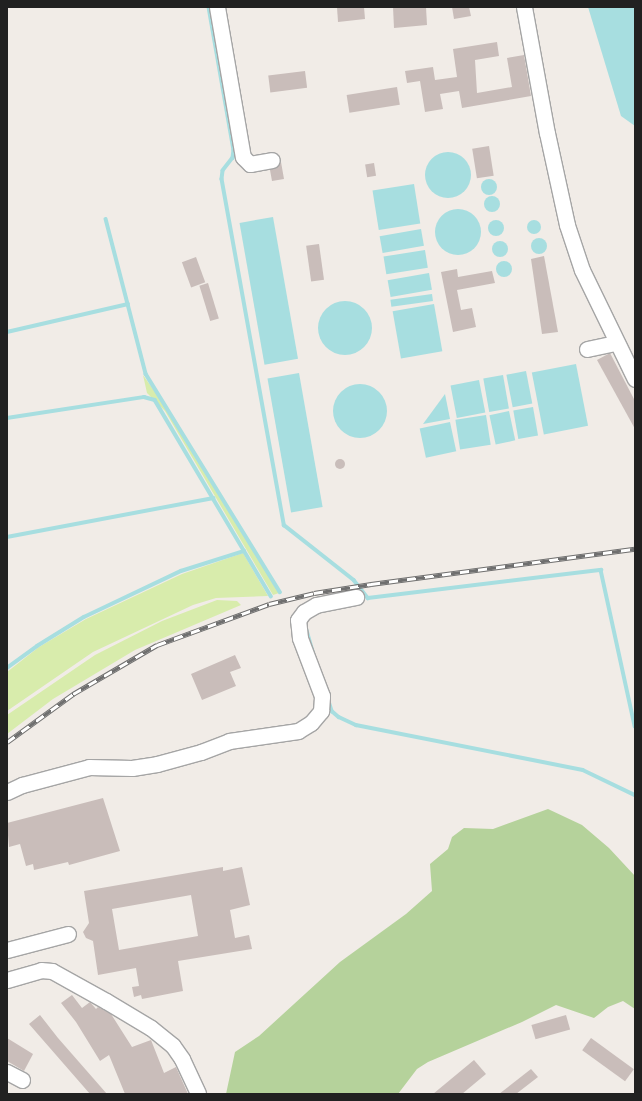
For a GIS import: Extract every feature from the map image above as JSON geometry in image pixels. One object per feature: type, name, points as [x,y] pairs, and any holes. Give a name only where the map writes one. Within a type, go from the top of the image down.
[{"type":"street","points":[[217,7],[243,157],[250,164],[272,160]]},
{"type":"street","points":[[524,7],[547,133],[567,225],[582,270],[616,343],[635,379]]},
{"type":"street","points":[[587,349],[616,343]]},
{"type":"street","points":[[7,792],[22,785],[89,767],[132,768],[150,765],[201,752],[229,741],[298,731],[312,723],[321,711],[322,696],[300,638],[298,620],[304,612],[316,605],[356,597]]},
{"type":"street","points":[[7,950],[68,934]]},
{"type":"street","points":[[7,980],[41,970],[52,971],[106,1001],[151,1028],[173,1046],[182,1059],[198,1094]]},
{"type":"street","points":[[7,1072],[22,1080]]},
{"type":"green space","points":[[143,375],[168,410],[279,593],[273,595],[165,411],[147,393]]},
{"type":"green space","points":[[243,553],[268,596],[216,598],[193,605],[93,652],[7,711],[7,672],[39,647],[86,619],[182,574]]},
{"type":"green space","points":[[217,600],[237,601],[241,605],[135,650],[53,699],[7,734],[7,715],[95,655],[162,621]]},
{"type":"green space","points":[[548,809],[582,825],[609,848],[635,876],[635,1009],[623,1001],[608,1007],[594,1018],[556,1005],[522,1022],[428,1062],[417,1069],[398,1094],[226,1094],[235,1052],[259,1036],[340,962],[406,914],[432,891],[430,864],[448,849],[452,837],[464,828],[493,829]]},
{"type":"water","points":[[588,7],[635,7],[635,126],[621,116]]},
{"type":"water","points":[[444,152],[452,152],[461,156],[467,162],[471,175],[467,188],[461,194],[452,198],[444,198],[435,194],[429,188],[425,179],[425,171],[429,162],[435,156]]},
{"type":"water","points":[[489,179],[496,184],[497,187],[492,194],[489,195],[482,190],[481,187],[486,180]]},
{"type":"water","points":[[414,184],[420,224],[379,230],[373,191]]},
{"type":"water","points":[[492,196],[499,201],[500,204],[495,211],[492,212],[485,207],[484,204],[489,197]]},
{"type":"water","points":[[454,209],[462,209],[471,213],[477,219],[481,232],[477,245],[471,251],[462,255],[454,255],[445,251],[439,245],[435,236],[435,228],[439,219],[445,213]]},
{"type":"water","points":[[273,217],[298,359],[265,365],[240,223]]},
{"type":"water","points":[[496,220],[503,225],[504,228],[499,235],[496,236],[489,231],[488,228],[493,221]]},
{"type":"water","points":[[534,220],[539,222],[541,227],[539,232],[534,234],[529,232],[527,227],[529,222]]},
{"type":"water","points":[[421,229],[424,246],[383,253],[380,236]]},
{"type":"water","points":[[539,238],[546,243],[547,246],[542,253],[539,254],[532,249],[531,246],[536,239]]},
{"type":"water","points":[[500,241],[507,246],[508,249],[503,256],[500,257],[493,252],[492,249],[497,242]]},
{"type":"water","points":[[425,250],[428,268],[386,274],[384,257]]},
{"type":"water","points":[[504,261],[511,266],[512,269],[507,276],[504,277],[497,272],[496,269],[501,262]]},
{"type":"water","points":[[429,273],[432,290],[391,297],[388,280]]},
{"type":"water","points":[[432,294],[433,301],[391,307],[390,300]]},
{"type":"water","points":[[345,301],[355,303],[364,309],[370,318],[372,328],[370,338],[364,347],[355,353],[345,355],[335,353],[326,347],[320,338],[318,328],[320,318],[326,309],[335,303]]},
{"type":"water","points":[[434,304],[442,351],[401,359],[393,311]]},
{"type":"water","points":[[576,364],[588,426],[544,434],[532,373]]},
{"type":"water","points":[[526,371],[532,403],[513,407],[506,375]]},
{"type":"water","points":[[299,373],[323,507],[291,512],[267,379]]},
{"type":"water","points":[[503,375],[509,408],[489,412],[483,378]]},
{"type":"water","points":[[479,380],[485,412],[457,418],[451,386]]},
{"type":"water","points":[[360,384],[370,386],[379,392],[385,401],[387,411],[385,421],[379,430],[370,436],[360,438],[350,436],[341,430],[335,421],[333,411],[335,401],[341,392],[350,386]]},
{"type":"water","points":[[445,394],[450,419],[423,424]]},
{"type":"water","points":[[533,407],[538,436],[518,439],[513,410]]},
{"type":"water","points":[[509,411],[515,440],[496,445],[489,415]]},
{"type":"water","points":[[486,415],[491,445],[460,449],[455,420]]},
{"type":"water","points":[[450,422],[456,451],[426,458],[420,428]]},
{"type":"building","points":[[337,7],[364,7],[365,19],[338,22]]},
{"type":"building","points":[[393,7],[426,7],[427,25],[394,28]]},
{"type":"building","points":[[452,7],[469,7],[471,16],[454,19]]},
{"type":"building","points":[[497,42],[499,56],[475,60],[477,93],[512,87],[507,58],[524,55],[531,96],[462,108],[459,91],[440,94],[443,109],[425,112],[420,81],[407,83],[405,71],[433,67],[435,80],[457,77],[453,49]]},
{"type":"building","points":[[305,71],[307,88],[270,92],[268,76]]},
{"type":"building","points":[[397,87],[400,105],[349,113],[347,95]]},
{"type":"building","points":[[489,146],[494,176],[477,178],[472,149]]},
{"type":"building","points":[[281,162],[284,179],[272,181],[270,170],[277,167]]},
{"type":"building","points":[[374,163],[376,176],[367,177],[365,164]]},
{"type":"building","points":[[319,244],[324,280],[311,281],[306,246]]},
{"type":"building","points":[[544,256],[558,332],[542,334],[531,259]]},
{"type":"building","points":[[196,257],[205,282],[191,288],[182,262]]},
{"type":"building","points":[[457,269],[458,277],[492,271],[495,283],[457,290],[461,310],[472,308],[476,327],[453,332],[441,272]]},
{"type":"building","points":[[208,283],[219,318],[210,321],[199,286]]},
{"type":"building","points":[[610,353],[635,401],[635,429],[597,360]]},
{"type":"building","points":[[338,459],[342,459],[344,460],[344,468],[338,469],[335,466],[335,462]]},
{"type":"building","points":[[235,655],[241,668],[230,672],[236,686],[202,700],[191,674]]},
{"type":"building","points":[[103,798],[120,851],[69,865],[68,862],[34,870],[33,864],[26,866],[20,844],[9,847],[7,823]]},
{"type":"building","points":[[223,867],[223,871],[242,867],[250,905],[230,910],[235,938],[249,935],[252,949],[178,961],[183,991],[142,999],[141,995],[134,997],[132,987],[139,986],[136,968],[98,975],[93,941],[86,938],[83,932],[89,923],[84,891]],"holes":[[[191,895],[198,936],[119,950],[112,909]]]},
{"type":"building","points":[[72,995],[82,1008],[90,1002],[96,1009],[98,1007],[111,1014],[132,1047],[151,1040],[164,1073],[176,1067],[188,1094],[125,1094],[109,1055],[100,1061],[76,1022],[61,1003]]},
{"type":"building","points":[[40,1015],[107,1094],[90,1094],[29,1024]]},
{"type":"building","points":[[566,1015],[570,1029],[536,1039],[531,1025]]},
{"type":"building","points":[[7,1038],[33,1054],[24,1071],[7,1061]]},
{"type":"building","points":[[591,1038],[634,1069],[625,1081],[582,1050]]},
{"type":"building","points":[[474,1060],[486,1074],[462,1094],[433,1094]]},
{"type":"building","points":[[531,1069],[538,1077],[516,1094],[499,1094]]},
{"type":"waterway","points":[[209,7],[234,150],[233,158],[223,171],[222,179],[284,525],[354,580],[368,598],[601,570],[635,726]]},
{"type":"waterway","points":[[106,219],[146,374],[280,592]]},
{"type":"waterway","points":[[7,332],[128,304]]},
{"type":"waterway","points":[[7,418],[144,397],[155,400],[271,596]]},
{"type":"waterway","points":[[7,537],[213,498]]},
{"type":"waterway","points":[[7,668],[37,646],[84,617],[181,571],[244,551]]},
{"type":"waterway","points":[[306,627],[315,658]]},
{"type":"waterway","points":[[328,698],[332,711],[339,717],[356,725],[583,770],[635,795]]},
{"type":"railway","points":[[7,742],[73,694],[157,645],[269,604],[314,593],[371,584],[635,549]]}]
